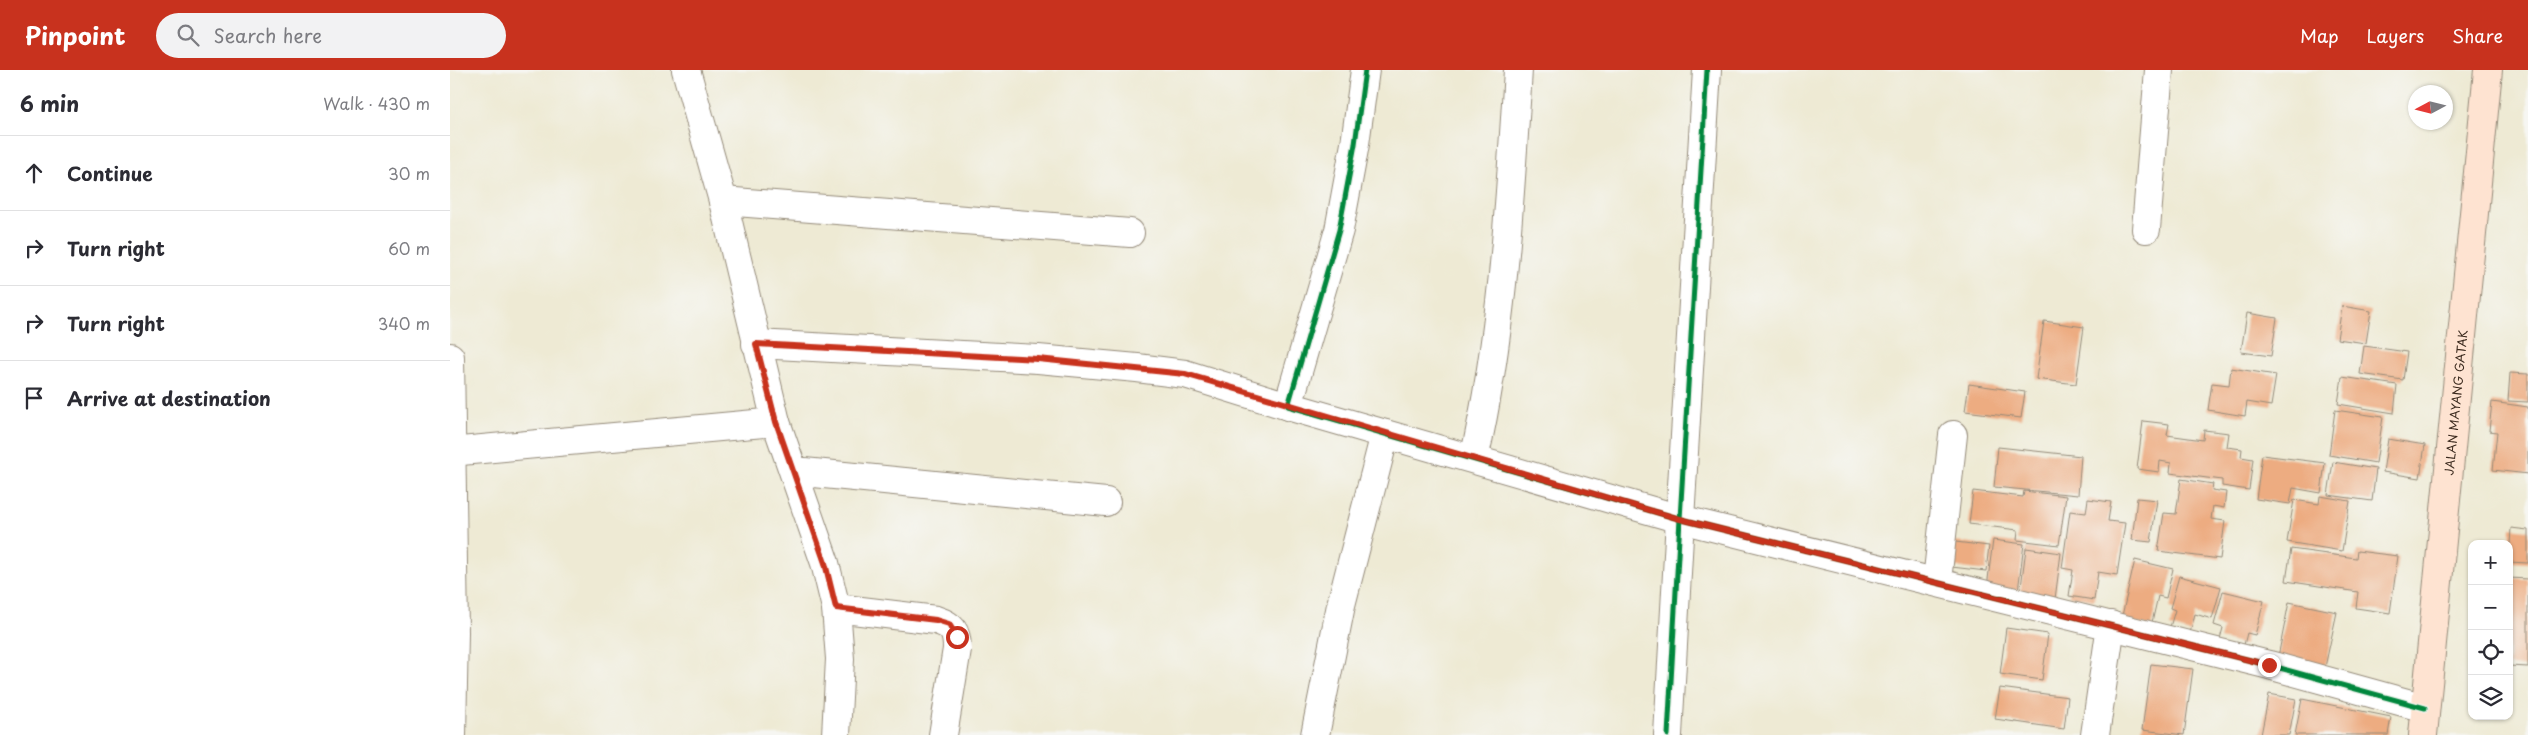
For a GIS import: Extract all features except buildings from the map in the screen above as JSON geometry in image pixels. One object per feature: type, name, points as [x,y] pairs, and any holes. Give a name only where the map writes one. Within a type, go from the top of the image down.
[{"type":"street","points":[[686,70],[723,201],[776,422],[825,563],[836,608],[840,658],[836,735]]},
{"type":"street","points":[[1288,406],[1293,383],[1339,230],[1355,144],[1365,70]]},
{"type":"street","points":[[1474,459],[1485,409],[1502,274],[1518,70]]},
{"type":"street","points":[[1668,735],[1707,70]]},
{"type":"street","points":[[2146,229],[2159,70]]},
{"type":"street","name":"JALAN MAYANG GATAK","points":[[2423,735],[2488,70]]},
{"type":"street","points":[[723,201],[1130,233]]},
{"type":"street","points":[[756,344],[1038,359],[1146,369],[1202,378],[1288,406],[1680,519],[2269,665],[2425,708]]},
{"type":"street","points":[[450,357],[452,735]]},
{"type":"street","points":[[451,452],[776,422]]},
{"type":"street","points":[[1315,735],[1341,605],[1385,434]]},
{"type":"street","points":[[1937,582],[1953,436]]},
{"type":"street","points":[[794,471],[1106,502]]},
{"type":"street","points":[[836,608],[936,620],[949,624],[957,637],[957,649],[943,735]]},
{"type":"street","points":[[2095,735],[2111,625]]},
{"type":"cycle path","points":[[1365,70],[1355,144],[1339,230],[1288,406],[1680,519],[1668,735]]},
{"type":"cycle path","points":[[1707,70],[1680,519],[2269,665],[2425,708]]},
{"type":"route","points":[[957,637],[949,624],[936,620],[836,608],[825,563],[776,422],[756,344],[1038,359],[1185,374],[1288,406],[1680,519],[2269,665]]}]
